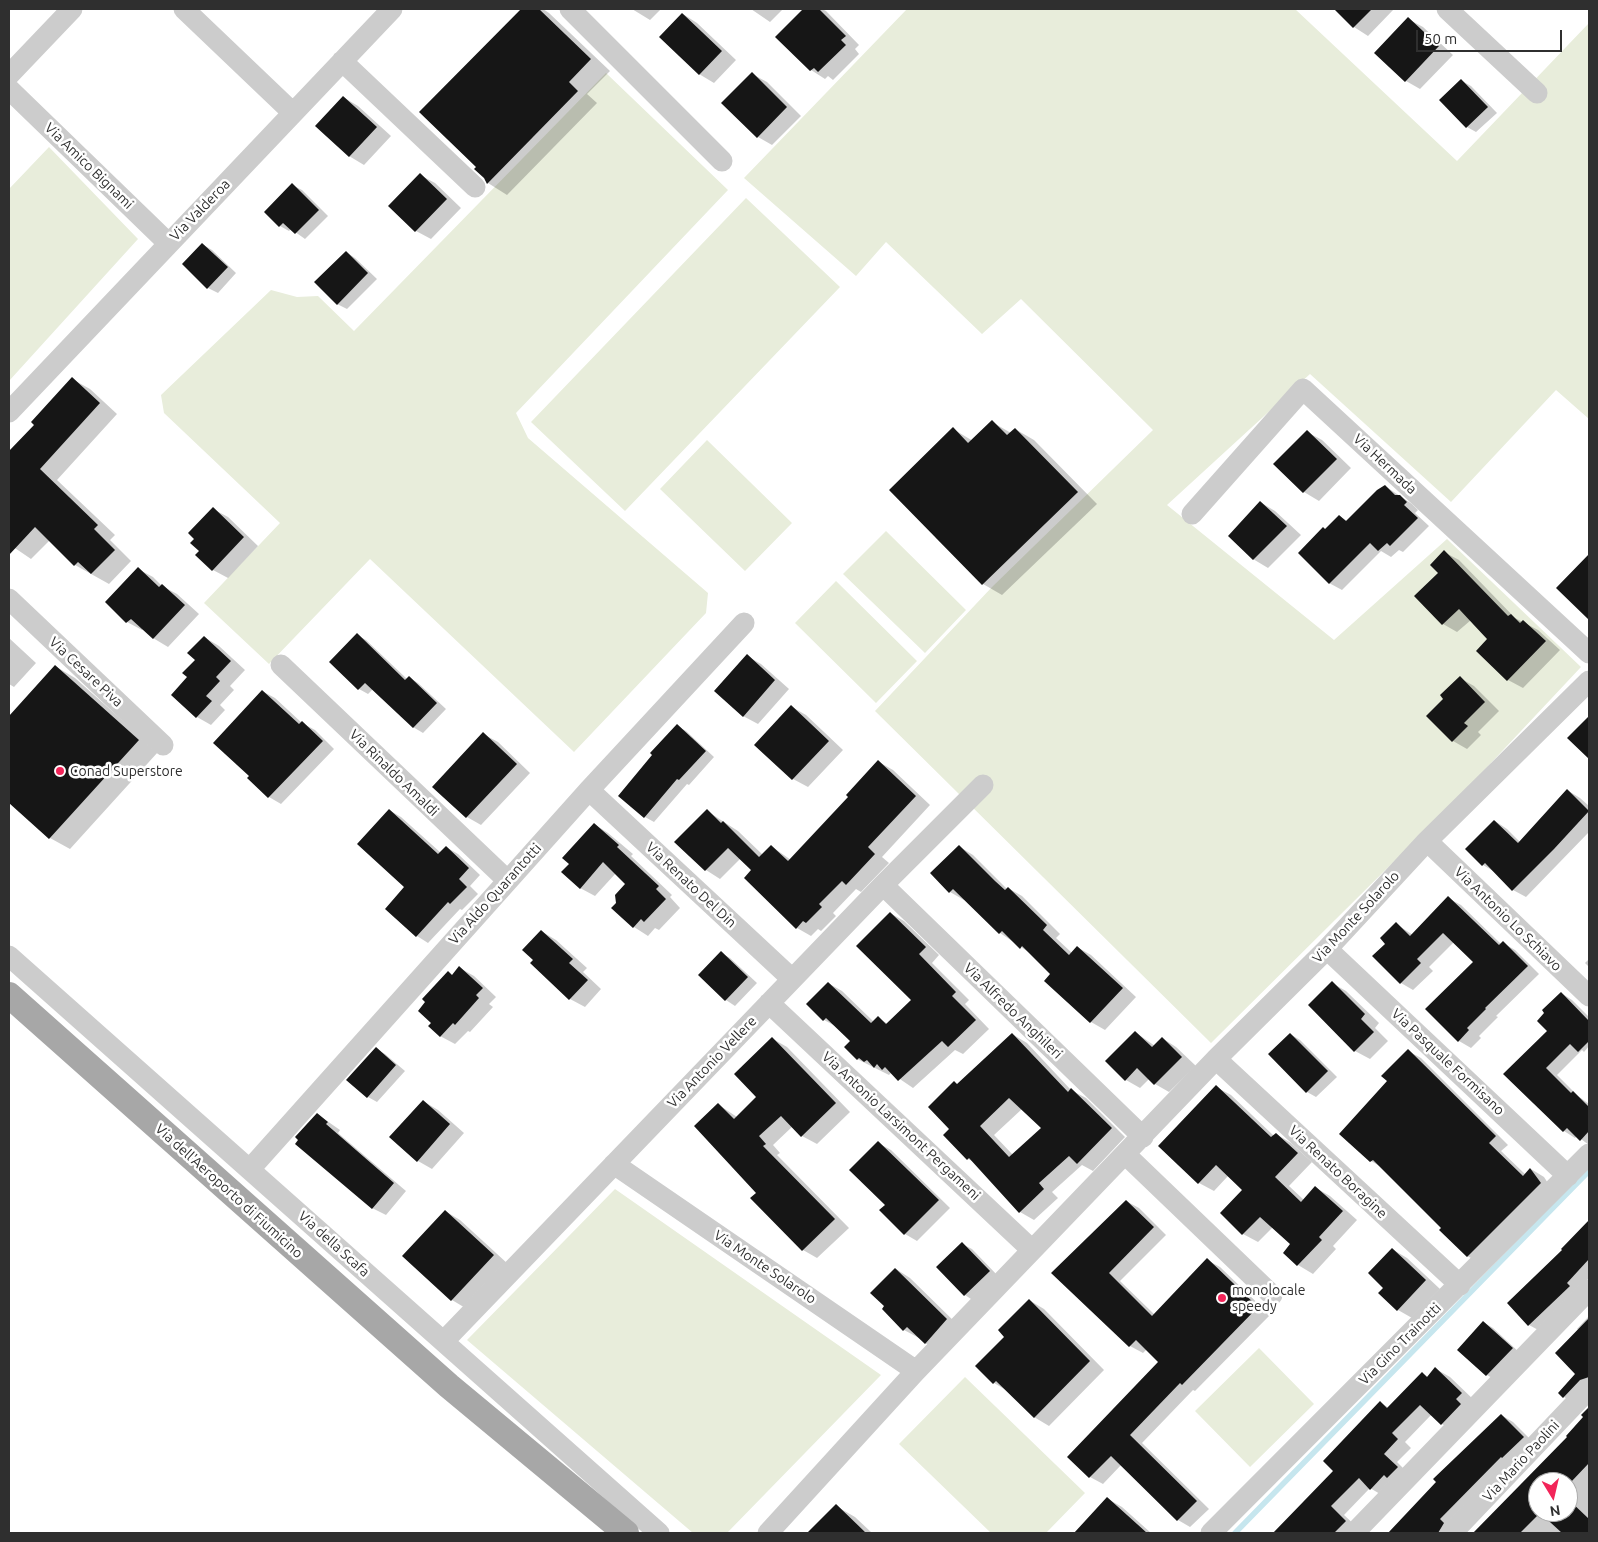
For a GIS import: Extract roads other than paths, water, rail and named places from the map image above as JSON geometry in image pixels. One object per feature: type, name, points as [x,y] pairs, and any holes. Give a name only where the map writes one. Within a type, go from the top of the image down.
[{"type":"main road","name":"Via dell'Aeroporto di Fiumicino","points":[[9,995],[449,1386],[604,1533]]},
{"type":"main road","name":"Via dell'Aeroporto di Fiumicino","points":[[449,1386],[626,1533]]},
{"type":"street","points":[[9,75],[72,9]]},
{"type":"street","points":[[184,9],[293,113]]},
{"type":"street","name":"Via Valderoa","points":[[9,412],[392,9]]},
{"type":"street","points":[[570,9],[722,161]]},
{"type":"street","points":[[1447,9],[1537,93]]},
{"type":"street","points":[[342,61],[475,186]]},
{"type":"street","name":"Via Amico Bignami","points":[[9,89],[168,243]]},
{"type":"street","name":"Via Hermada","points":[[1192,514],[1303,389],[1589,653]]},
{"type":"street","name":"Via Cesare Piva","points":[[9,600],[163,745]]},
{"type":"street","name":"Via Aldo Quarantotti","points":[[250,1169],[507,880],[744,623]]},
{"type":"street","name":"Via Rinaldo Amaldi","points":[[281,665],[507,880]]},
{"type":"street","name":"Via Monte Solarolo","points":[[768,1533],[916,1371],[1216,1059],[1327,949],[1427,841],[1589,681]]},
{"type":"street","name":"Via Antonio Vellere","points":[[444,1341],[883,885],[983,785]]},
{"type":"street","name":"Via Renato Del Din","points":[[589,790],[792,980]]},
{"type":"street","name":"Via Antonio Lo Schiavo","points":[[1427,841],[1589,996]]},
{"type":"street","name":"Via Alfredo Anghileri","points":[[883,885],[1143,1136]]},
{"type":"street","name":"Via Pasquale Formisano","points":[[1327,949],[1568,1176]]},
{"type":"street","name":"Via della Scafa","points":[[9,956],[659,1533]]},
{"type":"street","name":"Via Antonio Larsimont Pergameni","points":[[769,1003],[1032,1250]]},
{"type":"street","name":"Via Renato Boragine","points":[[1216,1059],[1460,1285]]},
{"type":"street","points":[[1125,1154],[1272,1295]]},
{"type":"street","name":"Via Gino Trainotti","points":[[1211,1533],[1589,1154]]},
{"type":"street","name":"Via Monte Solarolo","points":[[614,1164],[916,1371]]},
{"type":"street","points":[[1354,1533],[1589,1290]]},
{"type":"street","name":"Via Mario Paolini","points":[[1452,1533],[1589,1389]]},
{"type":"waterway","points":[[1235,1533],[1589,1171]]},
{"type":"place","name":"Conad Superstore","points":[[60,771]]},
{"type":"place","name":"monolocale speedy","points":[[1222,1298]]}]
